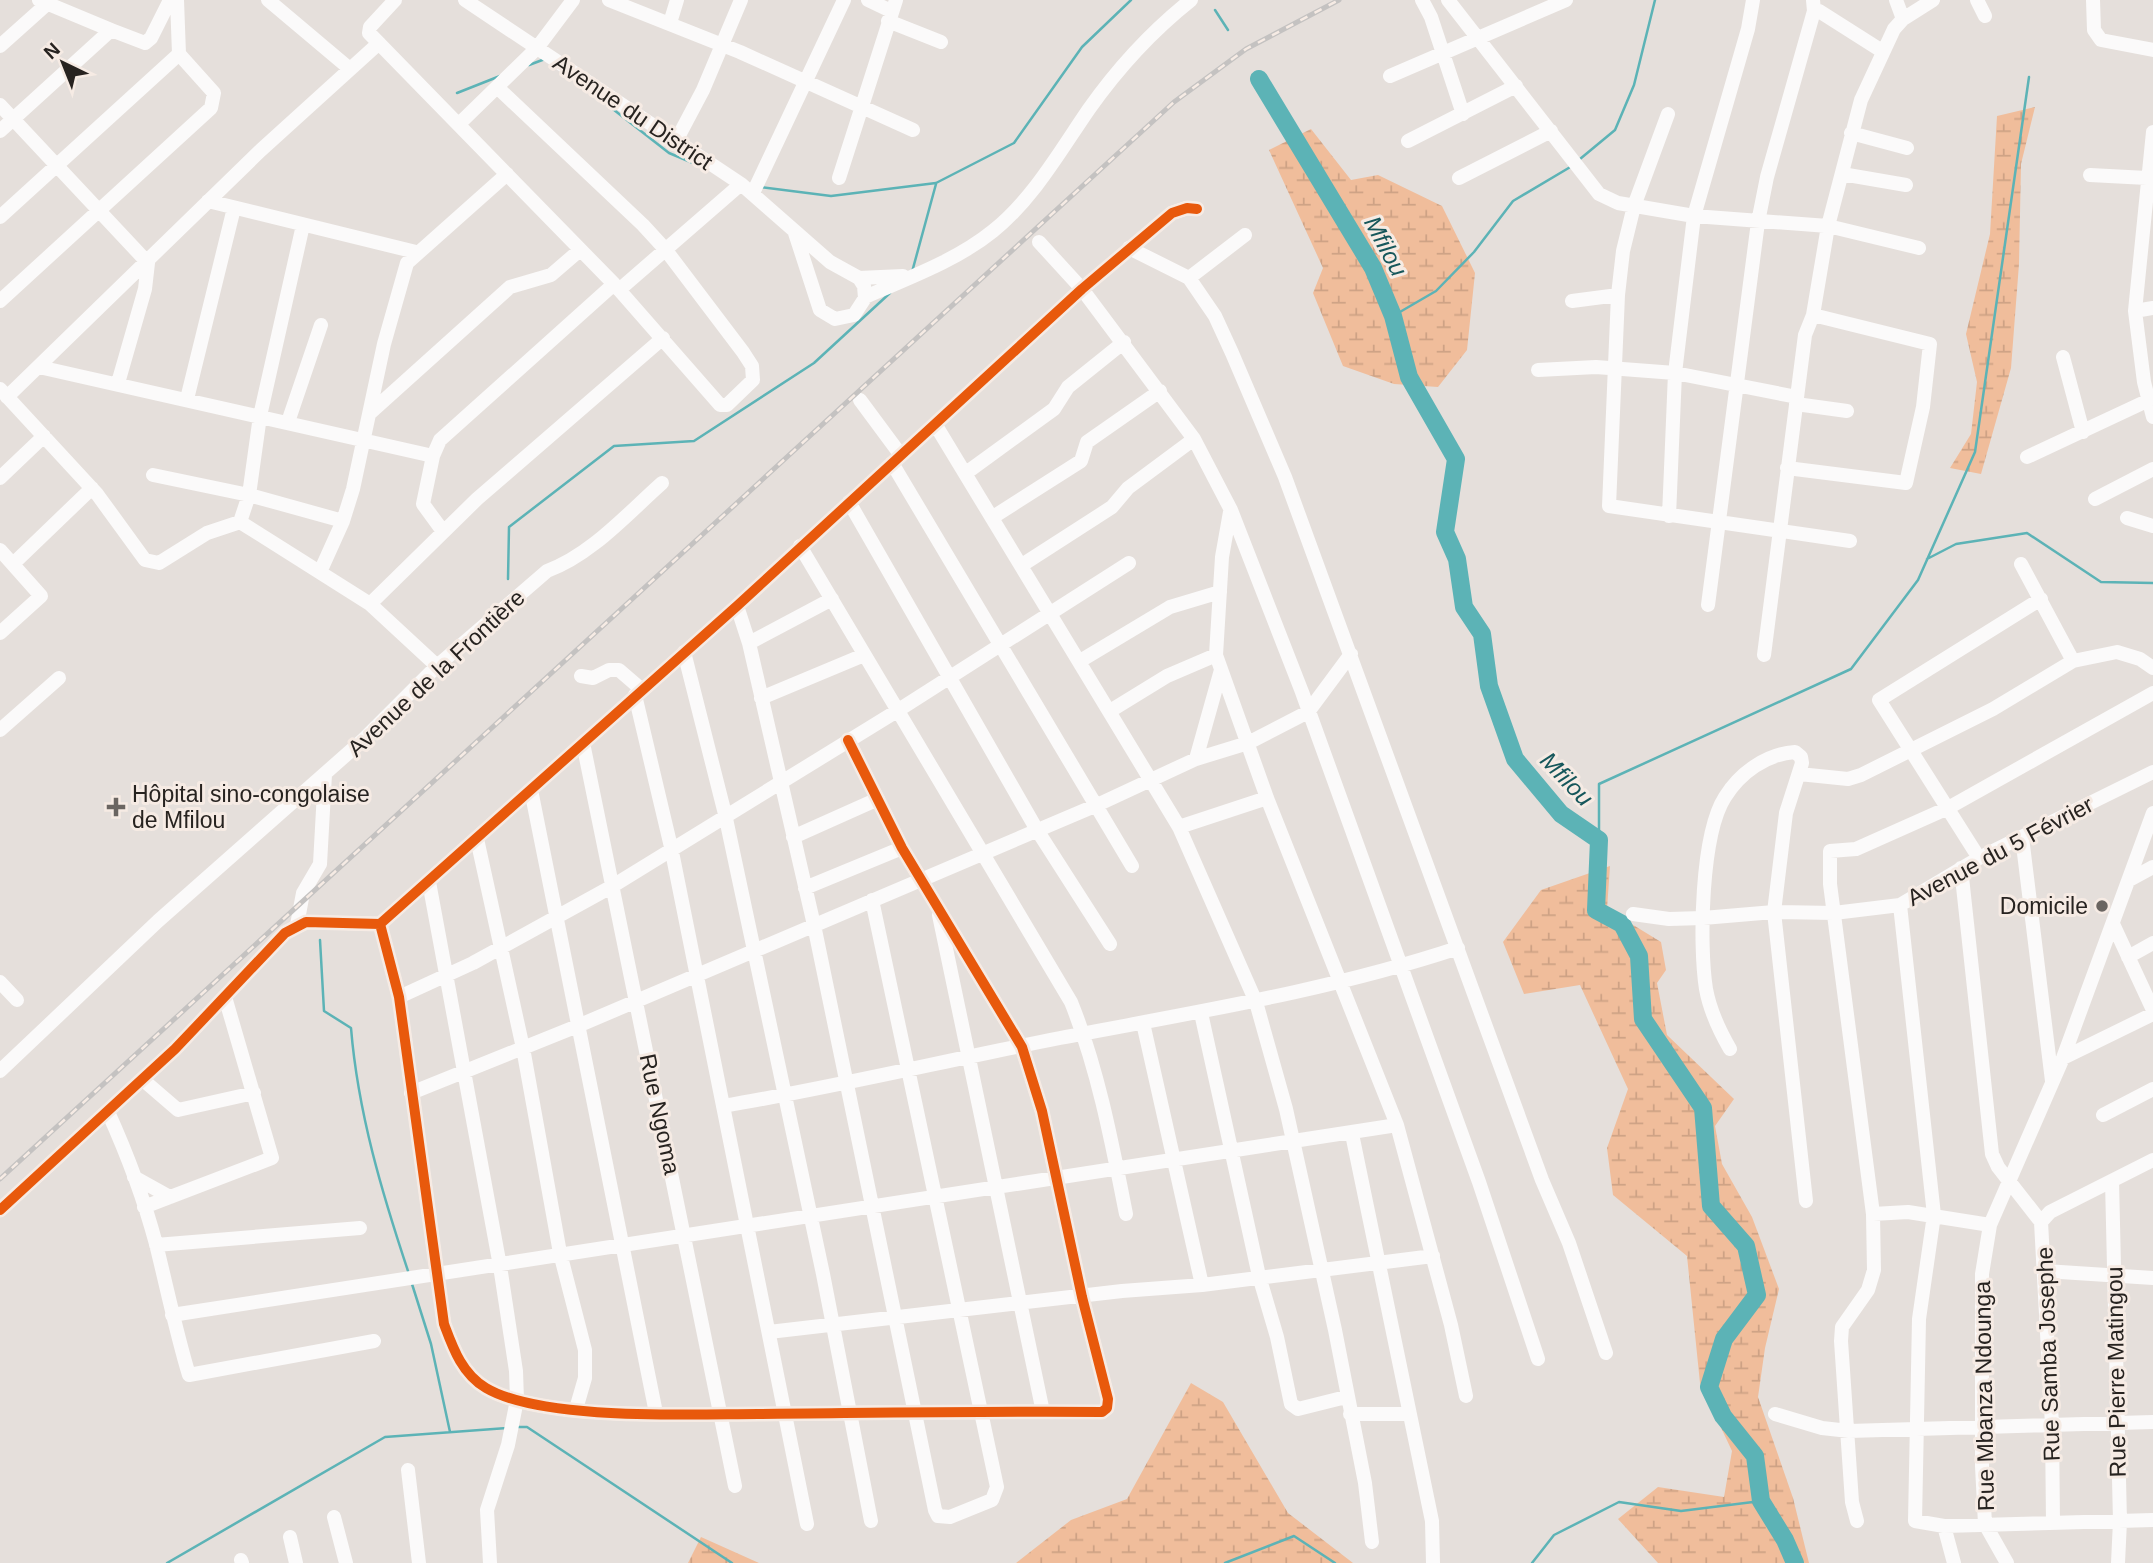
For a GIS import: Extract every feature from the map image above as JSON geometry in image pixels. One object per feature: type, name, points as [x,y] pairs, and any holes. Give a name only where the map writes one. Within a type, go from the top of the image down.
[{"type":"street","points":[[0,46],[43,2],[145,43],[151,38],[170,0]]},
{"type":"street","points":[[0,302],[176,142],[215,102],[214,93],[179,54],[177,0]]},
{"type":"street","points":[[268,0],[350,69]]},
{"type":"street","points":[[395,0],[369,30],[379,43],[616,287],[720,405],[727,405],[753,380],[752,366],[743,352],[665,249],[498,88]]},
{"type":"street","name":"Avenue du District","points":[[466,0],[741,184],[830,262],[859,278],[914,275]]},
{"type":"street","points":[[459,124],[537,48],[573,0]]},
{"type":"street","points":[[670,23],[677,0]]},
{"type":"street","points":[[676,141],[741,0]]},
{"type":"street","points":[[753,193],[844,0]]},
{"type":"street","points":[[868,0],[892,10],[941,42]]},
{"type":"street","name":"Avenue du District","points":[[794,233],[814,299],[826,316],[843,318],[854,315],[865,297],[956,255],[992,232],[1028,196],[1115,74],[1141,44],[1191,0]]},
{"type":"street","points":[[1422,0],[1463,114]]},
{"type":"street","points":[[1448,0],[1599,194],[1634,206],[1694,216],[1828,226],[1919,248]]},
{"type":"street","points":[[1390,76],[1566,0]]},
{"type":"street","points":[[1669,516],[1675,373],[1694,216],[1748,29],[1753,0]]},
{"type":"street","points":[[1896,0],[1903,19]]},
{"type":"street","points":[[1764,655],[1805,335],[1812,315],[1828,226],[1851,133],[1882,51],[1903,19],[1933,0]]},
{"type":"street","points":[[1977,0],[1985,16]]},
{"type":"street","points":[[2093,0],[2094,30],[2101,40],[2153,50]]},
{"type":"street","points":[[617,1],[914,130]]},
{"type":"street","points":[[1708,605],[1758,222],[1813,6],[1882,51]]},
{"type":"street","points":[[839,178],[892,10]]},
{"type":"street","points":[[0,131],[111,30]]},
{"type":"street","points":[[240,522],[207,533],[171,557],[151,563],[145,560],[92,488],[3,393],[39,366],[148,263],[208,201],[379,43]]},
{"type":"street","points":[[0,217],[179,54]]},
{"type":"street","points":[[1408,141],[1516,86]]},
{"type":"street","points":[[0,105],[148,263],[145,289],[118,383]]},
{"type":"street","points":[[1668,114],[1634,206],[1623,251],[1618,295],[1617,368],[1609,506],[1850,541]]},
{"type":"street","points":[[1459,178],[1551,131]]},
{"type":"street","points":[[2153,132],[2147,235],[2136,311],[2153,417]]},
{"type":"street","points":[[1851,133],[1907,148]]},
{"type":"street","points":[[2090,174],[2149,172]]},
{"type":"street","points":[[320,572],[343,521],[365,441],[384,344],[407,263],[416,252],[507,174]]},
{"type":"street","points":[[1842,174],[1906,185]]},
{"type":"street","points":[[442,530],[423,504],[433,456],[440,440],[616,287],[741,184]]},
{"type":"street","points":[[208,201],[416,252]]},
{"type":"street","points":[[187,400],[234,208]]},
{"type":"street","points":[[0,1210],[142,1079],[285,933],[297,925],[314,921],[380,924],[737,606],[1082,289],[1172,213],[1187,208],[1197,209]]},
{"type":"street","points":[[240,522],[249,495],[260,416],[303,225]]},
{"type":"street","points":[[1189,278],[1245,235]]},
{"type":"street","points":[[1039,242],[1082,289],[1160,391],[1194,439],[1231,510],[1308,712],[1479,1182],[1538,1359]]},
{"type":"street","points":[[1129,248],[1189,278],[1216,316],[1257,410],[1351,654],[1542,1180],[1569,1243],[1606,1353]]},
{"type":"street","points":[[370,413],[510,287],[551,275],[580,250]]},
{"type":"street","points":[[859,278],[864,286],[865,297]]},
{"type":"street","points":[[1572,302],[1618,295]]},
{"type":"street","points":[[2136,311],[2153,308]]},
{"type":"street","points":[[1787,468],[1906,483],[1929,372],[1930,344],[1812,315]]},
{"type":"street","points":[[288,422],[321,325]]},
{"type":"street","points":[[370,604],[442,530],[663,338]]},
{"type":"street","points":[[966,473],[1054,409],[1068,387],[1124,342]]},
{"type":"street","points":[[2063,357],[2083,432]]},
{"type":"street","points":[[39,366],[433,456]]},
{"type":"street","points":[[1538,370],[1617,368],[1675,373],[1736,384],[1797,401],[1847,411]]},
{"type":"street","points":[[993,517],[1081,461],[1087,442],[1160,391]]},
{"type":"street","points":[[860,400],[896,458],[999,645],[1132,866]]},
{"type":"street","points":[[2027,457],[2149,400]]},
{"type":"street","points":[[935,424],[1179,827],[1255,1002],[1286,1109],[1319,1268],[1335,1330],[1365,1483],[1372,1542]]},
{"type":"street","points":[[0,478],[44,436]]},
{"type":"street","points":[[1022,565],[1112,507],[1128,488],[1194,439]]},
{"type":"street","points":[[2095,499],[2153,469]]},
{"type":"street","points":[[153,475],[249,495],[343,521]]},
{"type":"street","name":"Avenue de la Frontière","points":[[0,1071],[158,921],[325,774],[437,666],[547,572],[564,565],[582,552],[662,484]]},
{"type":"street","points":[[13,564],[92,488]]},
{"type":"street","points":[[849,502],[1037,830],[1110,944]]},
{"type":"street","points":[[1231,510],[1220,592],[1216,655],[1267,798],[1397,1125],[1433,1256],[1466,1396]]},
{"type":"street","points":[[2127,518],[2153,526]]},
{"type":"street","points":[[240,522],[370,604],[437,666]]},
{"type":"street","points":[[800,546],[1055,971],[1084,1035],[1126,1214]]},
{"type":"street","points":[[0,550],[41,596],[0,633]]},
{"type":"street","points":[[399,997],[446,977],[611,887],[671,847],[897,711],[1049,611],[1129,563]]},
{"type":"street","points":[[2021,564],[2073,662]]},
{"type":"street","points":[[1080,661],[1170,607],[1220,592]]},
{"type":"street","points":[[749,643],[832,599]]},
{"type":"street","points":[[1979,858],[1879,700],[2041,599]]},
{"type":"street","points":[[737,606],[749,643],[779,783],[814,925],[935,1510],[943,1518],[992,1500],[997,1494],[982,1412],[872,900]]},
{"type":"street","points":[[684,652],[725,814],[871,1521]]},
{"type":"street","points":[[1799,774],[1848,779],[1993,709],[2073,662],[2093,655],[2117,652],[2140,659],[2153,668]]},
{"type":"street","points":[[411,1093],[580,1025],[921,880],[1097,805],[1196,759],[1248,743],[1308,712],[1351,654]]},
{"type":"street","points":[[761,698],[864,655]]},
{"type":"street","points":[[1110,711],[1167,676],[1216,655]]},
{"type":"street","points":[[581,676],[593,678],[609,670],[619,670],[638,692],[807,1524]]},
{"type":"street","points":[[1196,759],[1220,670]]},
{"type":"street","points":[[0,730],[59,678]]},
{"type":"street","points":[[1857,1521],[1852,1502],[1842,1327],[1868,1290],[1874,1270],[1873,1214],[1834,912],[1830,851],[1856,849],[1948,807],[2153,692]]},
{"type":"street","points":[[380,924],[399,997],[444,1324],[464,1367],[485,1388],[517,1399],[576,1409],[656,1413],[1102,1412],[1107,1408],[1108,1399],[1082,1297],[1042,1111],[1022,1047],[974,963],[902,848],[848,740]]},
{"type":"street","name":"Rue Ngoma","points":[[583,743],[736,1486]]},
{"type":"street","points":[[1730,1049],[1719,1030],[1706,990],[1703,918],[1708,855],[1723,799],[1766,758],[1795,752],[1801,757],[1799,774],[1784,824],[1774,912],[1806,1201]]},
{"type":"street","name":"Avenue du 5 Février","points":[[1633,914],[1670,919],[1703,918],[1774,912],[1834,912],[1900,905],[1979,858],[2153,772]]},
{"type":"street","points":[[297,925],[303,893],[320,864],[325,774]]},
{"type":"street","points":[[531,790],[656,1413]]},
{"type":"street","points":[[1179,827],[1267,798]]},
{"type":"street","points":[[793,837],[878,799]]},
{"type":"street","name":"Rue Mbanza Ndounga","points":[[2007,1563],[1985,1524],[1982,1274],[1990,1225],[2063,1058],[2153,813]]},
{"type":"street","points":[[2022,837],[2052,1081]]},
{"type":"street","points":[[477,839],[523,1048],[561,1253],[585,1350],[585,1378],[576,1409]]},
{"type":"street","points":[[805,888],[902,848]]},
{"type":"street","points":[[2129,880],[2153,867]]},
{"type":"street","name":"Rue Samba Josephe","points":[[1961,868],[1992,1154],[2041,1222],[2052,1425],[2053,1523]]},
{"type":"street","points":[[429,882],[500,1266],[517,1399],[508,1445],[486,1510],[490,1563]]},
{"type":"street","points":[[1900,905],[1934,1215],[1919,1319],[1914,1516],[1920,1524],[1944,1526],[2153,1520]]},
{"type":"street","points":[[939,910],[967,1058],[1043,1412]]},
{"type":"street","points":[[2063,1058],[2153,1012],[2113,924]]},
{"type":"street","points":[[2128,957],[2153,943]]},
{"type":"street","points":[[723,1106],[846,1084],[1340,984],[1458,948]]},
{"type":"street","points":[[0,982],[16,1000]]},
{"type":"street","points":[[144,1207],[272,1158],[225,997]]},
{"type":"street","points":[[1201,1013],[1259,1276],[1277,1336],[1291,1404],[1298,1409],[1346,1397]]},
{"type":"street","points":[[1143,1023],[1202,1285]]},
{"type":"street","points":[[142,1079],[178,1110],[254,1093]]},
{"type":"street","points":[[2103,1115],[2153,1089]]},
{"type":"street","points":[[108,1112],[134,1177],[156,1245],[189,1375],[374,1341]]},
{"type":"street","points":[[172,1315],[500,1266],[561,1253],[685,1234],[1293,1144],[1397,1125]]},
{"type":"street","points":[[1352,1134],[1432,1521],[1433,1563]]},
{"type":"street","points":[[2041,1222],[2050,1212],[2153,1160]]},
{"type":"street","points":[[134,1177],[170,1197]]},
{"type":"street","name":"Rue Pierre Matingou","points":[[2112,1181],[2120,1521],[2118,1563]]},
{"type":"street","points":[[1873,1214],[1908,1212],[1990,1225]]},
{"type":"street","points":[[156,1245],[360,1228]]},
{"type":"street","points":[[769,1332],[1202,1285],[1319,1268],[1433,1256]]},
{"type":"street","points":[[2045,1271],[2153,1278]]},
{"type":"street","points":[[1350,1414],[1410,1414]]},
{"type":"street","points":[[1775,1414],[1822,1428],[1849,1431],[2153,1422]]},
{"type":"street","points":[[408,1470],[419,1563]]},
{"type":"street","points":[[334,1517],[346,1563]]},
{"type":"street","points":[[1944,1526],[1954,1563]]},
{"type":"street","points":[[290,1537],[296,1563]]},
{"type":"green space","points":[[2035,107],[2021,164],[2019,264],[2011,368],[1981,474],[1950,468],[1971,434],[1977,382],[1966,334],[1990,234],[1997,116]]},
{"type":"green space","points":[[1311,129],[1351,180],[1378,175],[1442,206],[1475,273],[1467,350],[1438,387],[1394,384],[1343,366],[1313,293],[1323,268],[1269,150]]},
{"type":"green space","points":[[1610,866],[1607,909],[1661,942],[1666,970],[1657,983],[1667,1035],[1734,1099],[1715,1126],[1722,1164],[1752,1217],[1779,1289],[1765,1348],[1758,1397],[1793,1498],[1809,1563],[1658,1563],[1618,1519],[1658,1487],[1724,1497],[1732,1451],[1700,1383],[1687,1256],[1613,1195],[1607,1148],[1628,1089],[1580,985],[1524,994],[1503,942],[1541,890]]},
{"type":"green space","points":[[1191,1383],[1223,1402],[1288,1513],[1353,1563],[1016,1563],[1071,1520],[1127,1499]]},
{"type":"green space","points":[[701,1537],[759,1563],[688,1563]]},
{"type":"waterway","points":[[760,187],[831,196],[936,183],[1014,143],[1082,47],[1131,0]]},
{"type":"waterway","points":[[1580,159],[1615,130],[1634,85],[1655,0]]},
{"type":"waterway","name":"Mfilou","points":[[1215,10],[1228,30]]},
{"type":"waterway","points":[[529,65],[545,59]]},
{"type":"waterway","points":[[457,93],[500,76]]},
{"type":"waterway","points":[[1599,840],[1599,784],[1851,669],[1918,580],[1975,452],[2029,77]]},
{"type":"waterway","name":"Mfilou","points":[[1259,79],[1373,268],[1393,316],[1409,377],[1456,459],[1445,532],[1457,559],[1464,607],[1482,634],[1489,686],[1515,759],[1561,814],[1599,840],[1596,910],[1622,924],[1639,956],[1643,1019],[1703,1108],[1711,1206],[1746,1246],[1757,1295],[1724,1339],[1709,1387],[1723,1416],[1755,1456],[1761,1501],[1785,1540],[1795,1563]]},
{"type":"waterway","points":[[600,99],[669,153],[705,168]]},
{"type":"waterway","points":[[1393,316],[1436,291],[1474,252],[1513,201],[1572,166]]},
{"type":"waterway","points":[[912,272],[936,184]]},
{"type":"waterway","points":[[508,579],[509,527],[614,446],[694,441],[814,363],[890,293]]},
{"type":"waterway","points":[[1927,559],[1956,544],[2027,533],[2101,582],[2153,583]]},
{"type":"waterway","points":[[320,940],[324,1011],[351,1028],[365,1122],[409,1274]]},
{"type":"waterway","points":[[412,1284],[431,1344],[450,1432]]},
{"type":"waterway","points":[[518,1427],[527,1427],[732,1563]]},
{"type":"waterway","points":[[167,1563],[385,1437],[507,1428]]},
{"type":"waterway","points":[[1532,1563],[1554,1535],[1619,1502],[1681,1511],[1761,1501]]},
{"type":"waterway","points":[[1225,1563],[1294,1536],[1335,1563]]},
{"type":"railway","points":[[0,1179],[1174,102],[1246,49],[1339,0]]},
{"type":"cycle path","points":[[0,1210],[175,1049],[285,933],[306,922],[380,924],[737,606],[1082,289],[1172,213],[1187,208],[1197,209]]},
{"type":"cycle path","points":[[380,924],[399,997],[444,1324],[465,1368],[486,1388],[511,1399],[543,1406],[618,1413],[696,1415],[1102,1412],[1107,1408],[1108,1399],[1082,1297],[1042,1111],[1022,1047],[902,848],[848,740]]},
{"type":"place","name":"Hôpital sino-congolaise de Mfilou","points":[[116,807]]},
{"type":"place","name":"Domicile","points":[[2102,906]]}]
